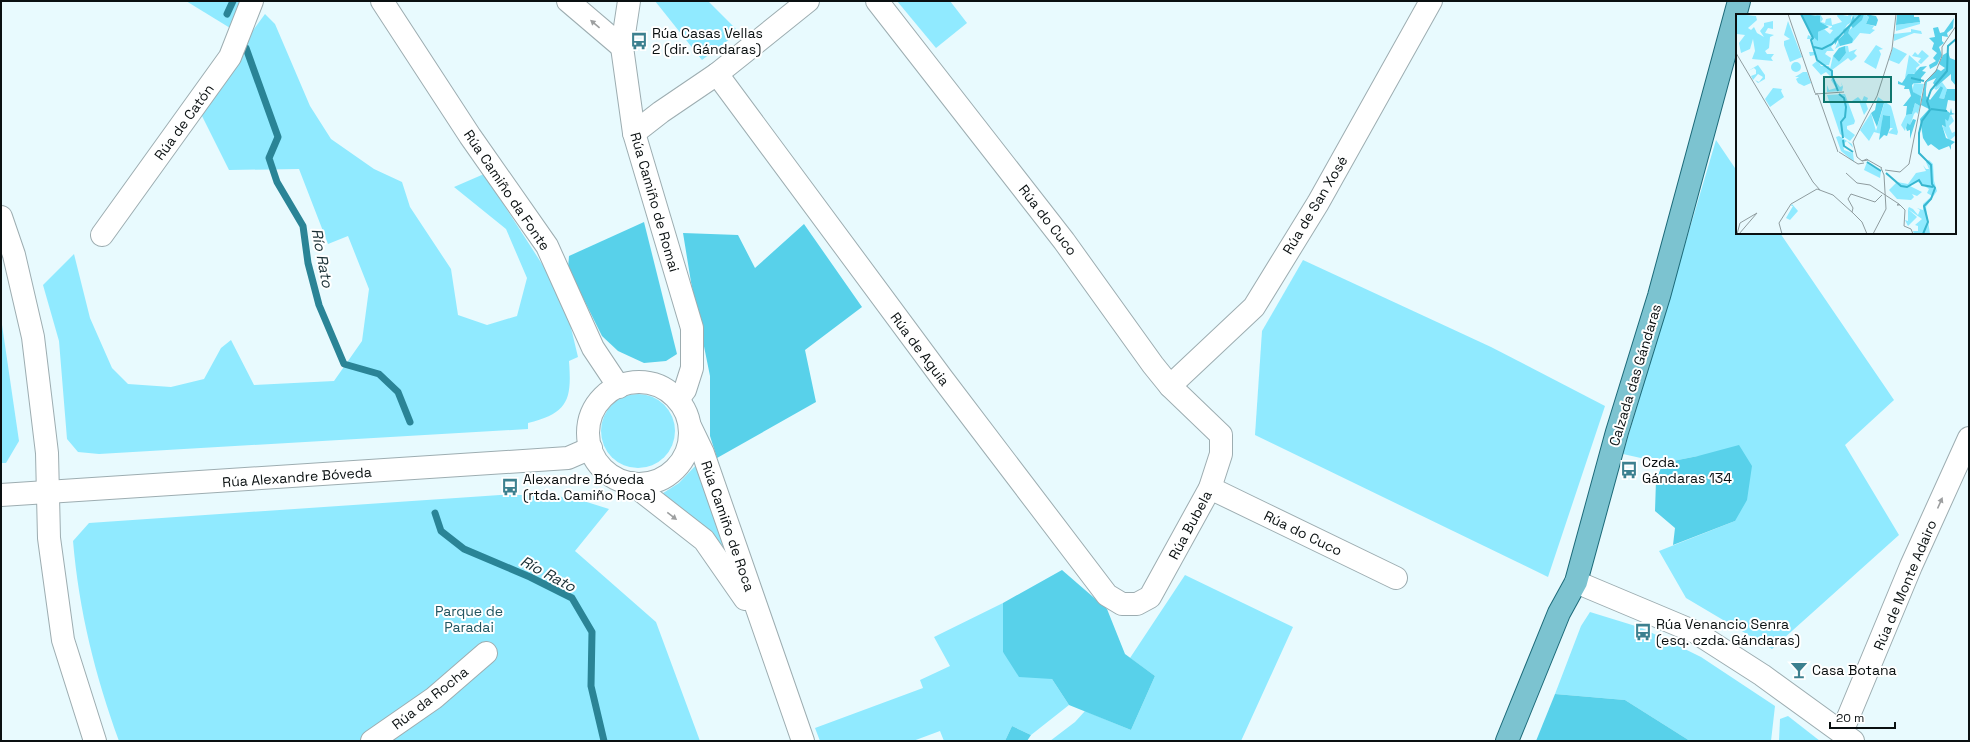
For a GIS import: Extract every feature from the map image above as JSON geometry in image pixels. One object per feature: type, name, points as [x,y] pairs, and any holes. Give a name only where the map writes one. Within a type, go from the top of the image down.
[{"type":"main road","name":"Calzada das Gándaras","points":[[1507,741],[1559,613],[1576,582],[1617,432],[1658,296],[1739,1]]},
{"type":"street","name":"Rúa de Catón","points":[[102,235],[230,57],[252,1]]},
{"type":"street","name":"Rúa Camiño da Fonte","points":[[382,1],[470,136],[547,246],[593,348],[618,387]]},
{"type":"street","points":[[568,1],[622,46]]},
{"type":"street","name":"Rúa Camiño de Romai","points":[[630,1],[622,46],[634,133],[692,328],[692,368],[685,390],[678,399]]},
{"type":"street","points":[[634,133],[661,112],[717,74],[808,1]]},
{"type":"street","name":"Rúa do Cuco","points":[[877,1],[1069,247],[1170,386],[1221,435]]},
{"type":"street","name":"Rúa de San Xosé","points":[[1170,386],[1254,307],[1318,203],[1431,1]]},
{"type":"street","name":"Rúa de Aguia","points":[[717,74],[942,378],[1107,595],[1122,604],[1137,604]]},
{"type":"street","points":[[1,217],[14,255],[33,337],[47,453],[49,538],[63,640],[94,741]]},
{"type":"street","points":[[629,383],[650,383],[670,392],[678,399],[686,412],[690,426],[690,442],[675,470],[662,479],[647,483],[631,483],[612,476],[603,469],[595,459],[591,448],[589,427],[595,407],[606,395],[618,387],[629,383]]},
{"type":"street","name":"Rúa Camiño de Roca","points":[[690,426],[703,453],[803,741]]},
{"type":"street","name":"Rúa Bubela","points":[[1137,604],[1150,597],[1210,488],[1221,454],[1221,435]]},
{"type":"street","name":"Rúa de Monte Adairo","points":[[1847,736],[1911,566],[1969,438]]},
{"type":"street","name":"Rúa Alexandre Bóveda","points":[[1,495],[568,458],[591,448]]},
{"type":"street","name":"Rúa Camiño de Roca","points":[[631,483],[704,540],[763,627]]},
{"type":"street","name":"Rúa do Cuco","points":[[1210,488],[1396,578]]},
{"type":"street","points":[[1576,582],[1695,632],[1762,675],[1847,736]]},
{"type":"street","name":"Rúa da Rocha","points":[[372,741],[434,698],[486,653]]},
{"type":"green space","points":[[186,1],[246,1],[235,31]]},
{"type":"green space","points":[[655,1],[708,1],[739,32],[702,60]]},
{"type":"green space","points":[[897,1],[950,1],[967,23],[936,48]]},
{"type":"green space","points":[[265,14],[275,24],[310,106],[331,139],[374,169],[402,182],[410,207],[451,269],[458,315],[487,325],[517,316],[527,278],[506,229],[454,187],[484,174],[542,264],[566,307],[578,357],[569,361],[569,386],[565,403],[552,415],[528,423],[528,429],[99,454],[78,452],[67,439],[59,341],[43,285],[74,254],[90,318],[112,368],[128,384],[171,387],[204,379],[221,348],[231,340],[254,385],[334,381],[362,341],[369,289],[348,236],[328,244],[299,169],[229,170],[201,114],[246,40]]},
{"type":"green space","points":[[1716,140],[1736,170],[1736,234],[1781,234],[1894,400],[1845,445],[1899,535],[1772,649],[1686,598],[1659,551],[1735,521],[1698,456],[1663,463],[1623,454]]},
{"type":"green space","points":[[1303,260],[1491,347],[1605,406],[1548,577],[1255,435],[1262,331]]},
{"type":"green space","points":[[1,318],[19,441],[6,463],[1,463]]},
{"type":"green space","points":[[638,394],[652,397],[664,405],[672,417],[675,431],[672,445],[664,457],[652,465],[638,468],[624,465],[612,457],[604,445],[601,431],[604,417],[612,405],[624,397]]},
{"type":"green space","points":[[698,463],[731,556],[725,553],[660,495],[679,483]]},
{"type":"green space","name":"Parque de Paradai","points":[[500,495],[542,495],[574,498],[609,509],[575,551],[656,622],[700,741],[119,741],[95,667],[79,592],[73,541],[89,523]]},
{"type":"green space","points":[[1185,575],[1293,627],[1241,741],[1050,741],[1075,722],[1085,711],[1131,730],[1155,676],[1130,658]]},
{"type":"green space","points":[[1003,603],[1003,652],[1052,679],[1069,705],[1031,735],[1012,726],[1005,741],[944,741],[940,731],[913,741],[820,741],[815,728],[923,688],[920,680],[950,666],[934,637]]},
{"type":"green space","points":[[1590,612],[1642,628],[1701,657],[1775,706],[1771,741],[1690,741],[1625,700],[1555,694],[1581,626]]},
{"type":"green space","points":[[1788,716],[1820,741],[1779,741],[1780,719]]},
{"type":"shaded area","points":[[644,222],[677,354],[666,361],[644,363],[618,351],[602,336],[568,268],[569,256]]},
{"type":"shaded area","points":[[804,224],[862,307],[805,350],[816,402],[717,458],[710,436],[710,376],[691,282],[683,233],[738,235],[755,268]]},
{"type":"shaded area","points":[[1739,445],[1752,466],[1747,500],[1735,521],[1673,545],[1675,528],[1655,511],[1656,480],[1663,463],[1698,456]]},
{"type":"shaded area","points":[[1062,570],[1107,609],[1125,654],[1155,676],[1131,730],[1069,705],[1052,679],[1019,677],[1003,652],[1003,603]]},
{"type":"shaded area","points":[[1555,694],[1625,700],[1690,741],[1536,741]]},
{"type":"shaded area","points":[[1012,726],[1031,735],[1027,741],[1005,741]]},
{"type":"waterway","name":"Río Rato","points":[[227,14],[233,1]]},
{"type":"waterway","name":"Río Rato","points":[[246,48],[278,137],[269,158],[277,182],[303,226],[308,263],[319,305],[344,364],[379,374],[398,392],[410,422]]},
{"type":"waterway","name":"Río Rato","points":[[435,513],[441,531],[464,549],[530,577],[572,598],[592,632],[591,686],[604,741]]},
{"type":"place","name":"Rúa Casas Vellas 2 (dir. Gándaras)","points":[[639,41]]},
{"type":"place","name":"Czda. Gándaras 134","points":[[1629,470]]},
{"type":"place","name":"Alexandre Bóveda (rtda. Camiño Roca)","points":[[510,487]]},
{"type":"place","name":"Rúa Venancio Senra (esq. czda. Gándaras)","points":[[1643,632]]},
{"type":"place","name":"Casa Botana","points":[[1799,670]]}]
